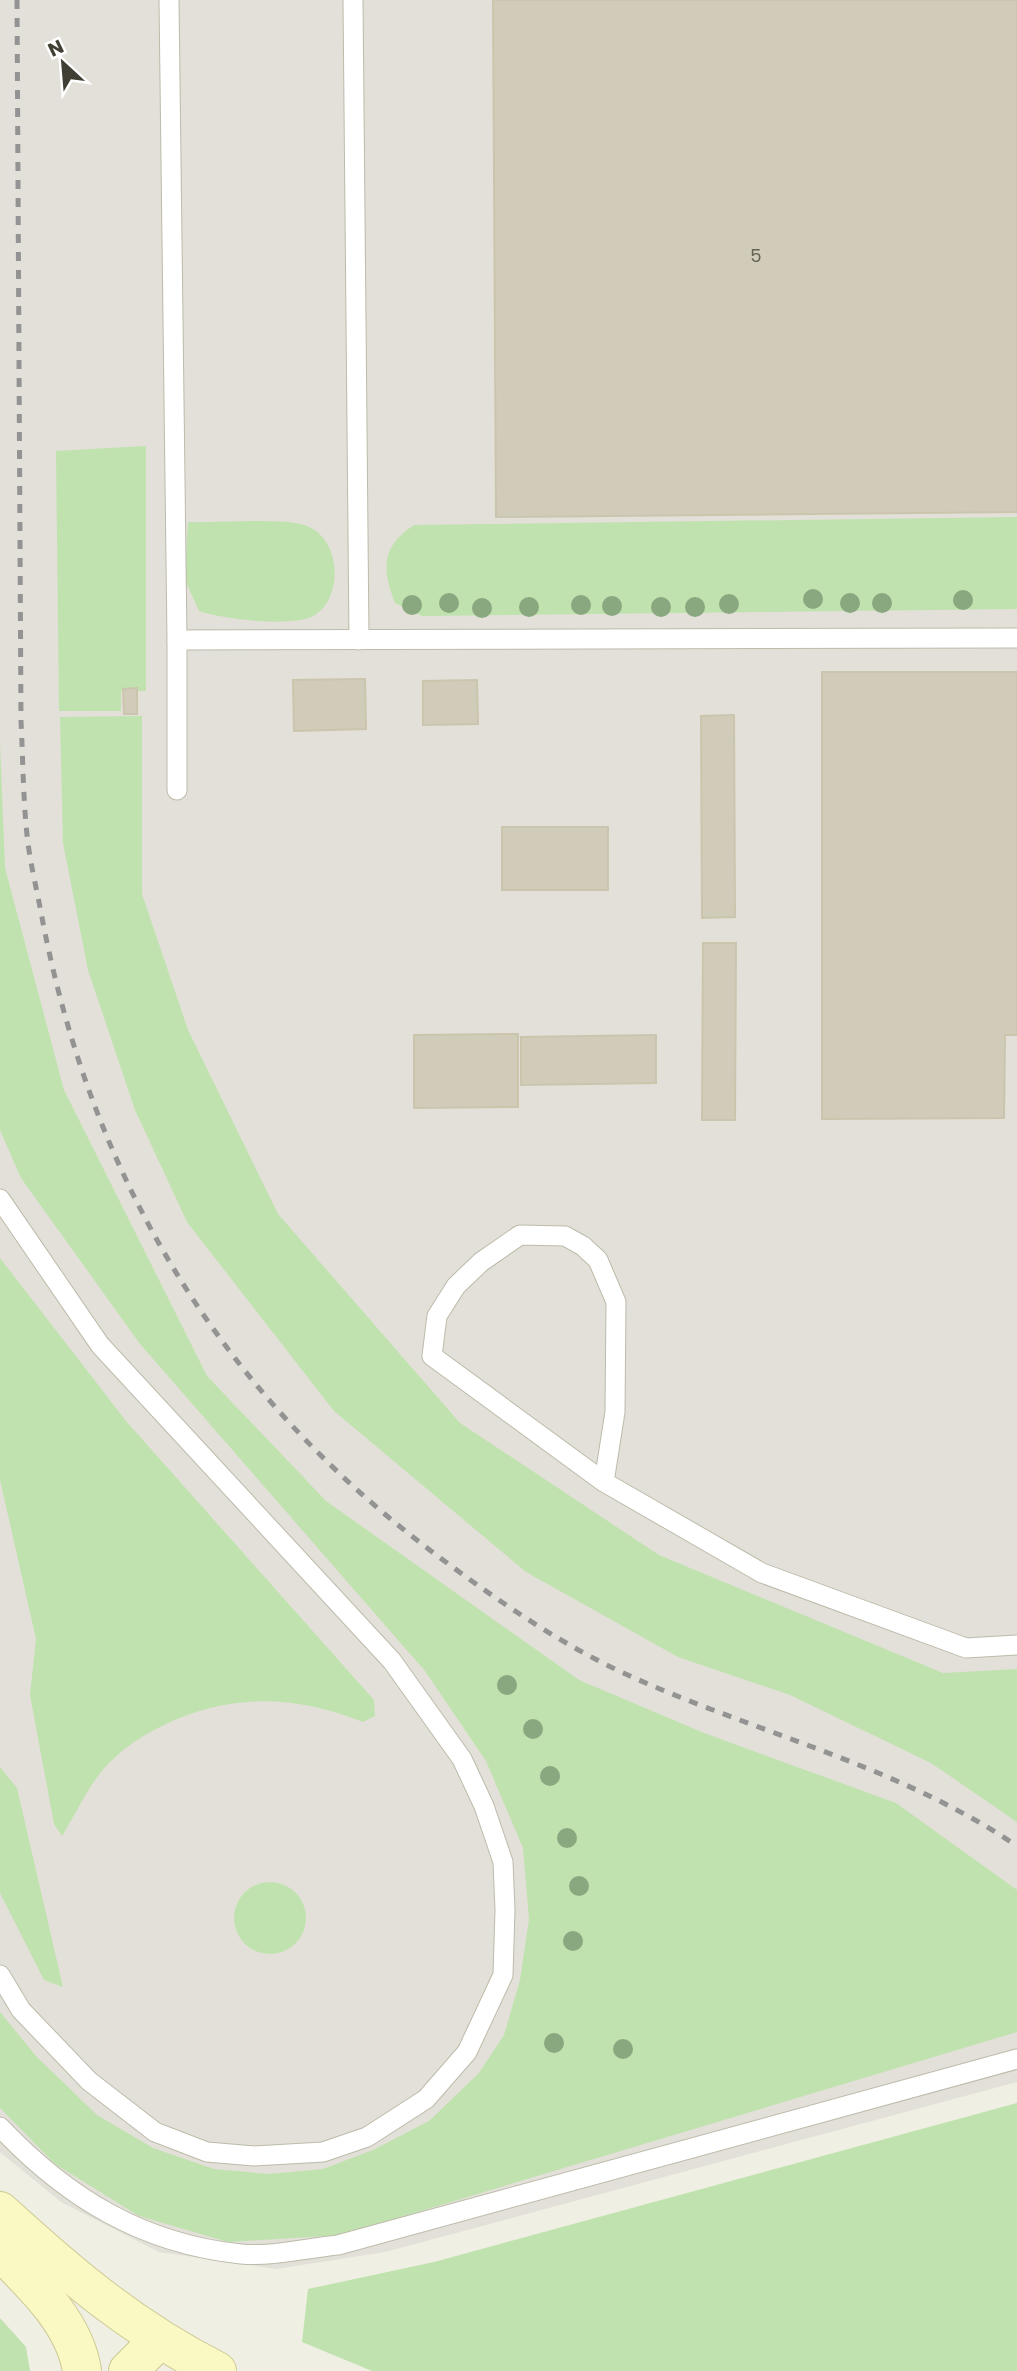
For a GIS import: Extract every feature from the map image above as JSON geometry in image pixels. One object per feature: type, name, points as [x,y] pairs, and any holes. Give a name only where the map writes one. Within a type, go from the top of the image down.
[{"type":"street","points":[[0,2211],[71,2277],[158,2341],[202,2368]]},
{"type":"street","points":[[0,2251],[36,2287],[65,2326],[80,2355],[82,2371]]},
{"type":"street","points":[[128,2371],[158,2341]]},
{"type":"lane","points":[[169,0],[177,790]]},
{"type":"lane","points":[[353,0],[359,639]]},
{"type":"lane","points":[[177,640],[1017,638]]},
{"type":"lane","points":[[0,1199],[100,1345],[392,1661],[462,1759],[484,1806],[503,1862],[505,1910],[503,1975],[467,2052],[426,2099],[367,2137],[323,2152],[254,2156],[207,2152],[155,2132],[89,2081],[21,2010],[0,1975]]},
{"type":"lane","points":[[604,1482],[615,1412],[616,1302],[598,1260],[583,1246],[565,1236],[520,1235],[481,1262],[456,1286],[437,1316],[432,1356],[604,1482],[762,1573],[966,1648],[1017,1645]]},
{"type":"lane","points":[[0,2127],[32,2161],[86,2202],[167,2241],[244,2254],[338,2245],[1017,2059]]},
{"type":"shaded area","points":[[0,0],[1017,0],[1017,2082],[385,2252],[276,2269],[159,2252],[61,2202],[0,2152]]},
{"type":"green space","points":[[146,446],[146,691],[121,691],[121,711],[59,711],[56,451]]},
{"type":"green space","points":[[1017,517],[1017,609],[422,616],[395,603],[386,568],[390,550],[403,533],[414,525]]},
{"type":"green space","points":[[276,521],[301,524],[315,530],[332,554],[334,584],[329,598],[322,609],[311,617],[300,620],[271,622],[223,617],[199,611],[185,580],[188,522]]},
{"type":"green space","points":[[142,716],[142,894],[188,1030],[278,1214],[460,1423],[659,1555],[943,1673],[1017,1669],[1017,1822],[931,1763],[790,1695],[678,1657],[526,1572],[334,1411],[187,1222],[135,1110],[88,970],[63,843],[60,717]]},
{"type":"green space","points":[[0,743],[5,868],[64,1090],[207,1376],[326,1501],[579,1680],[704,1733],[896,1803],[1017,1890],[1017,2032],[341,2235],[228,2242],[139,2216],[55,2164],[0,2108],[0,2012],[36,2056],[97,2115],[153,2148],[214,2169],[269,2174],[323,2169],[373,2150],[429,2121],[479,2073],[504,2035],[520,1980],[529,1919],[523,1848],[486,1761],[425,1671],[140,1344],[21,1178],[0,1130]]},
{"type":"green space","points":[[0,1258],[126,1421],[374,1700],[375,1716],[363,1722],[314,1707],[266,1701],[218,1706],[170,1722],[116,1756],[85,1795],[62,1836],[54,1824],[30,1695],[36,1639],[0,1480]]},
{"type":"green space","points":[[0,1767],[17,1788],[63,1987],[44,1980],[0,1893]]},
{"type":"green space","points":[[270,1882],[284,1885],[296,1892],[303,1904],[306,1918],[303,1932],[296,1944],[284,1951],[270,1954],[256,1951],[244,1944],[237,1932],[234,1918],[237,1904],[244,1892],[256,1885]]},
{"type":"green space","points":[[1017,2103],[1017,2371],[372,2371],[302,2342],[308,2289],[434,2262]]},
{"type":"green space","points":[[0,2318],[26,2347],[30,2371],[0,2371]]},
{"type":"building","points":[[493,0],[1017,0],[1017,512],[496,517]]},
{"type":"building","points":[[822,672],[1017,672],[1017,1035],[1005,1035],[1004,1118],[822,1119]]},
{"type":"building","points":[[365,679],[366,729],[294,731],[293,680]]},
{"type":"building","points":[[477,680],[478,724],[423,725],[423,681]]},
{"type":"building","points":[[137,688],[137,714],[124,714],[123,689]]},
{"type":"building","points":[[734,715],[735,917],[702,918],[701,716]]},
{"type":"building","points":[[502,827],[608,827],[608,890],[502,890]]},
{"type":"building","points":[[703,943],[736,943],[735,1120],[702,1120]]},
{"type":"building","points":[[518,1034],[518,1107],[414,1108],[414,1035]]},
{"type":"building","points":[[656,1035],[656,1083],[521,1085],[521,1037]]},
{"type":"railway","points":[[17,0],[21,721],[27,835],[43,923],[66,1018],[95,1108],[133,1193],[177,1274],[229,1350],[289,1422],[356,1489],[455,1569],[578,1650],[630,1676],[877,1772],[972,1818],[1017,1846]]}]
